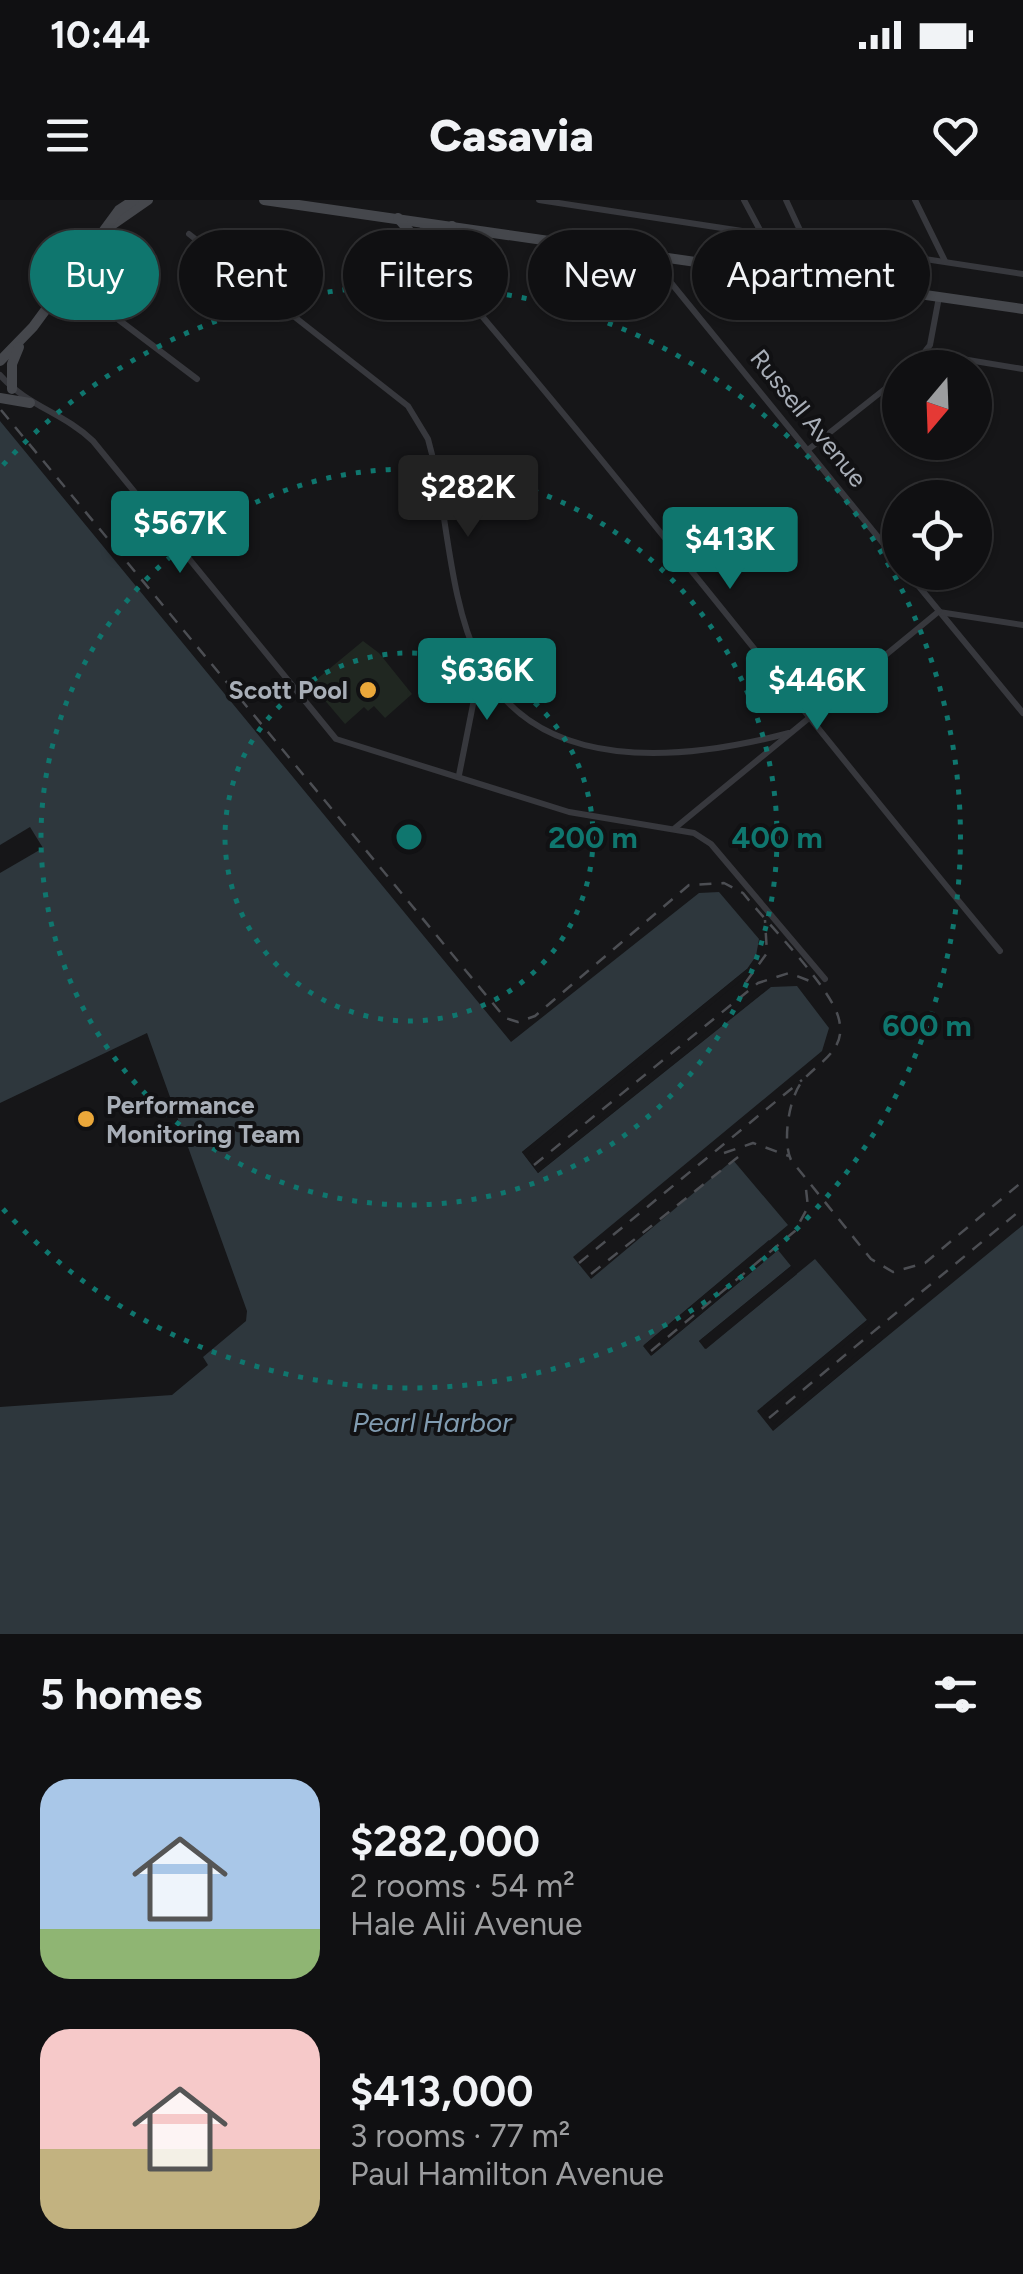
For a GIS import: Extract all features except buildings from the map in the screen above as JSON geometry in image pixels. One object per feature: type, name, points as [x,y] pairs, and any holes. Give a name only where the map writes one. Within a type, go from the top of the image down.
[{"type":"street","points":[[105,230],[148,200]]},
{"type":"street","points":[[264,200],[528,236]]},
{"type":"street","points":[[539,200],[590,204],[738,230]]},
{"type":"street","points":[[744,200],[759,230]]},
{"type":"street","points":[[786,200],[800,230]]},
{"type":"street","points":[[916,200],[945,262]]},
{"type":"street","points":[[103,230],[129,202]]},
{"type":"street","points":[[397,217],[410,230]]},
{"type":"street","points":[[428,222],[428,230]]},
{"type":"street","points":[[449,230],[453,226]]},
{"type":"street","points":[[672,257],[1023,310]]},
{"type":"street","points":[[930,260],[1023,274]]},
{"type":"street","name":"Russell Avenue","points":[[672,284],[882,541]]},
{"type":"street","points":[[927,350],[939,297]]},
{"type":"street","points":[[12,390],[12,364],[20,344],[37,320]]},
{"type":"street","points":[[119,320],[197,379]]},
{"type":"street","points":[[298,320],[408,406],[428,439],[466,625],[481,664],[500,691],[535,722],[580,743],[623,754],[709,752],[789,732]]},
{"type":"street","points":[[487,320],[806,718],[1000,951]]},
{"type":"street","points":[[0,361],[20,344]]},
{"type":"street","points":[[992,364],[1023,369]]},
{"type":"street","points":[[0,376],[30,403]]},
{"type":"street","points":[[809,450],[882,391]]},
{"type":"street","points":[[0,398],[56,412],[93,441],[336,739],[569,812],[674,828],[711,844],[825,979]]},
{"type":"street","points":[[921,590],[1023,713]]},
{"type":"street","points":[[674,828],[938,612],[1023,625]]},
{"type":"street","points":[[458,775],[481,664]]},
{"type":"shaded area","points":[[363,641],[379,653],[412,694],[385,718],[374,706],[368,711],[364,707],[345,724],[311,684]]},
{"type":"water","name":"Pearl Harbor","points":[[0,421],[511,1042],[699,893],[719,892],[759,939],[756,956],[747,969],[522,1152],[538,1173],[771,987],[797,986],[829,1028],[822,1051],[573,1257],[591,1279],[733,1160],[788,1225],[644,1345],[652,1355],[778,1250],[791,1266],[699,1341],[705,1349],[815,1259],[867,1320],[758,1411],[773,1430],[1023,1225],[1023,1634],[0,1634],[0,1407],[172,1395],[208,1365],[203,1357],[246,1321],[247,1311],[147,1033],[0,1103]]},
{"type":"pier","points":[[30,827],[43,848],[0,873],[0,845]]},
{"type":"pier","points":[[747,969],[750,973],[528,1153],[540,1167],[762,987],[765,991],[538,1173],[522,1152]]},
{"type":"pier","points":[[769,1240],[773,1244],[652,1349],[775,1247],[778,1250],[651,1356],[643,1346]]},
{"type":"pier","points":[[791,1266],[797,1274],[706,1349],[699,1341]]},
{"type":"pier","points":[[867,1320],[870,1324],[764,1412],[774,1424],[880,1335],[883,1339],[773,1431],[757,1411]]},
{"type":"railway","points":[[1,410],[505,1018],[518,1022],[535,1016],[689,885],[724,883],[743,893],[795,953],[822,987],[838,1016],[837,1045],[804,1079],[794,1096],[787,1130],[788,1152],[871,1259],[893,1272],[925,1263],[1023,1181]]},
{"type":"railway","points":[[746,982],[767,953],[765,920]]},
{"type":"railway","points":[[534,1165],[758,983],[789,973],[815,983]]},
{"type":"railway","points":[[579,1263],[802,1080]]},
{"type":"railway","points":[[724,1153],[753,1143],[789,1156]]},
{"type":"railway","points":[[591,1274],[743,1153]]},
{"type":"railway","points":[[651,1351],[795,1231],[808,1207],[805,1180]]},
{"type":"railway","points":[[769,1418],[1023,1208]]},
{"type":"place","name":"Scott Pool","points":[[368,690]]},
{"type":"place","name":"Performance Monitoring Team","points":[[86,1119]]}]
